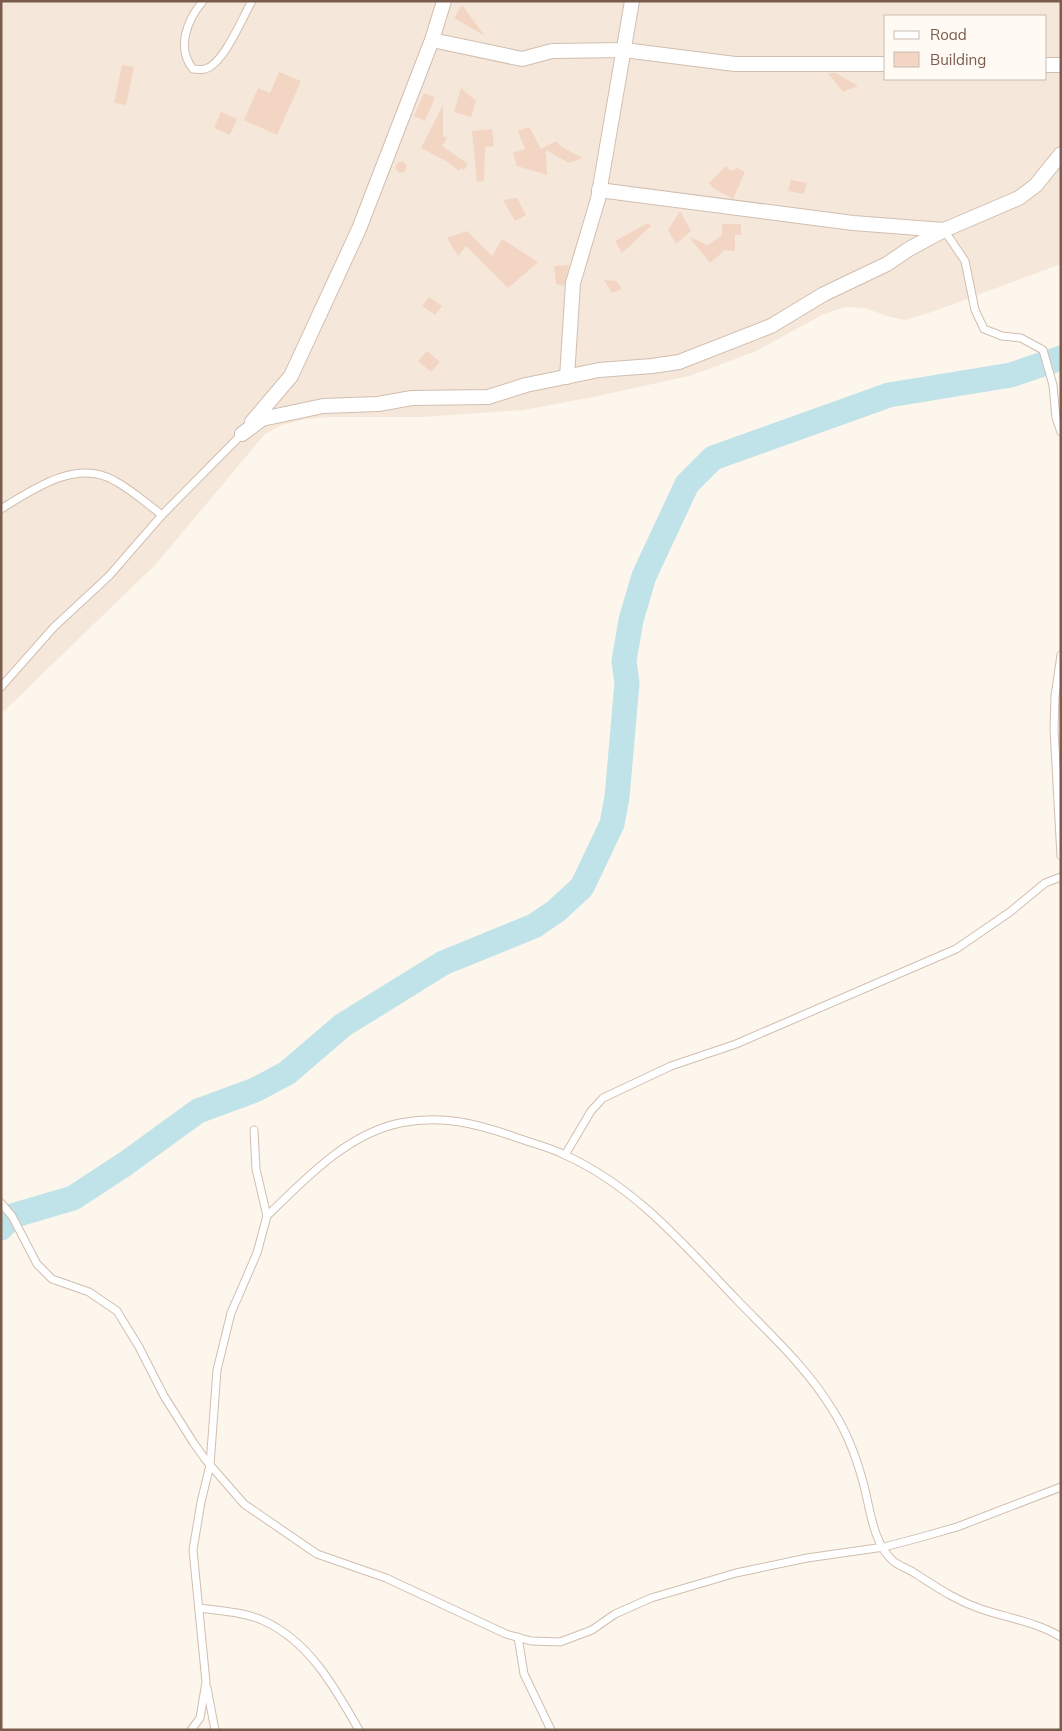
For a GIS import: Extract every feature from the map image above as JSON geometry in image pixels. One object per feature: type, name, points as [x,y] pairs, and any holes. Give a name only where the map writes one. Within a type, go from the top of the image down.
[{"type":"street","points":[[242,434],[291,376],[359,229],[432,40],[444,1]]},
{"type":"street","points":[[567,377],[573,283],[599,190],[632,1]]},
{"type":"street","points":[[432,40],[522,59],[552,51],[624,50],[736,64],[884,64]]},
{"type":"street","points":[[1047,65],[1061,65]]},
{"type":"street","points":[[242,434],[262,420],[322,406],[378,404],[412,398],[488,397],[599,370],[679,362],[771,326],[824,294],[887,264],[909,249],[944,230],[1019,198],[1036,185],[1061,154]]},
{"type":"street","points":[[599,190],[853,223],[944,230]]},
{"type":"lane","points":[[203,1],[188,22],[185,45],[186,60],[193,69],[205,69],[215,62],[226,48],[252,1]]},
{"type":"lane","points":[[944,230],[965,261],[975,310],[984,329],[1002,336],[1021,338],[1043,350],[1053,385],[1056,418],[1061,432]]},
{"type":"lane","points":[[1,687],[54,627],[109,576],[162,515],[242,434]]},
{"type":"lane","points":[[1,509],[34,488],[68,474],[81,473],[101,474],[115,480],[162,515]]},
{"type":"lane","points":[[1061,655],[1055,696],[1054,729],[1061,856]]},
{"type":"lane","points":[[565,1155],[591,1111],[604,1098],[671,1066],[736,1044],[956,949],[1010,912],[1045,882],[1061,877]]},
{"type":"lane","points":[[267,1216],[308,1176],[338,1153],[366,1134],[399,1123],[457,1119],[490,1128],[565,1155],[639,1202],[667,1225],[804,1370],[832,1408],[851,1443],[864,1486],[869,1515],[892,1560],[916,1573],[939,1591],[981,1609],[1036,1626],[1061,1637]]},
{"type":"lane","points":[[215,1730],[206,1682],[193,1550],[201,1502],[210,1466],[218,1370],[231,1314],[257,1252],[267,1216],[256,1169],[254,1130]]},
{"type":"lane","points":[[1,1203],[12,1216],[37,1264],[52,1280],[89,1292],[117,1311],[139,1347],[164,1396],[210,1466],[244,1504],[318,1554],[386,1578],[518,1637],[531,1641],[560,1642],[592,1630],[614,1614],[651,1598],[736,1573],[807,1558],[884,1547],[957,1527],[1061,1488]]},
{"type":"lane","points":[[199,1608],[263,1620],[287,1635],[311,1657],[333,1685],[359,1730]]},
{"type":"lane","points":[[518,1637],[524,1674],[551,1730]]},
{"type":"lane","points":[[191,1730],[200,1718],[206,1682]]},
{"type":"shaded area","points":[[1,1],[1061,1],[1061,264],[932,312],[905,320],[865,308],[845,307],[822,315],[756,351],[689,376],[593,397],[524,410],[422,417],[332,417],[307,419],[282,425],[265,434],[156,564],[1,714]]},
{"type":"building","points":[[462,5],[485,36],[454,18]]},
{"type":"building","points":[[122,65],[134,67],[126,105],[114,103]]},
{"type":"building","points":[[279,72],[301,81],[277,135],[244,120],[258,88],[270,93]]},
{"type":"building","points":[[828,73],[836,73],[858,86],[843,92]]},
{"type":"building","points":[[461,88],[476,101],[471,117],[454,112]]},
{"type":"building","points":[[424,93],[435,97],[425,121],[414,116]]},
{"type":"building","points":[[443,105],[443,136],[447,138],[442,146],[468,164],[464,170],[461,168],[459,171],[448,162],[421,148]]},
{"type":"building","points":[[221,112],[237,119],[230,135],[214,128]]},
{"type":"building","points":[[529,127],[541,149],[557,141],[559,145],[582,158],[569,163],[546,150],[547,175],[517,166],[513,153],[525,149],[518,131]]},
{"type":"building","points":[[492,129],[494,146],[485,147],[484,181],[477,182],[472,131]]},
{"type":"building","points":[[401,161],[407,167],[401,173],[395,167]]},
{"type":"building","points":[[726,166],[731,171],[737,168],[745,172],[733,199],[713,188],[709,183]]},
{"type":"building","points":[[791,180],[807,183],[804,194],[788,191]]},
{"type":"building","points":[[517,198],[526,215],[515,221],[503,200]]},
{"type":"building","points":[[680,211],[691,231],[676,244],[668,230]]},
{"type":"building","points":[[648,223],[651,226],[622,253],[615,241]]},
{"type":"building","points":[[722,224],[741,224],[741,235],[735,235],[735,251],[725,250],[710,263],[689,237],[708,245],[722,235]]},
{"type":"building","points":[[467,231],[492,256],[502,239],[538,262],[508,288],[466,246],[458,256],[447,238]]},
{"type":"building","points":[[569,265],[564,286],[556,284],[554,266]]},
{"type":"building","points":[[604,280],[616,281],[622,289],[612,293]]},
{"type":"building","points":[[429,297],[442,306],[435,315],[422,306]]},
{"type":"building","points":[[427,351],[440,362],[431,372],[418,361]]},
{"type":"waterway","points":[[1,1228],[12,1216],[73,1198],[125,1164],[198,1111],[255,1090],[287,1073],[343,1025],[443,963],[534,926],[556,911],[582,887],[612,824],[617,797],[627,683],[624,661],[631,620],[644,576],[687,484],[713,458],[889,395],[1011,375],[1061,358]]}]
